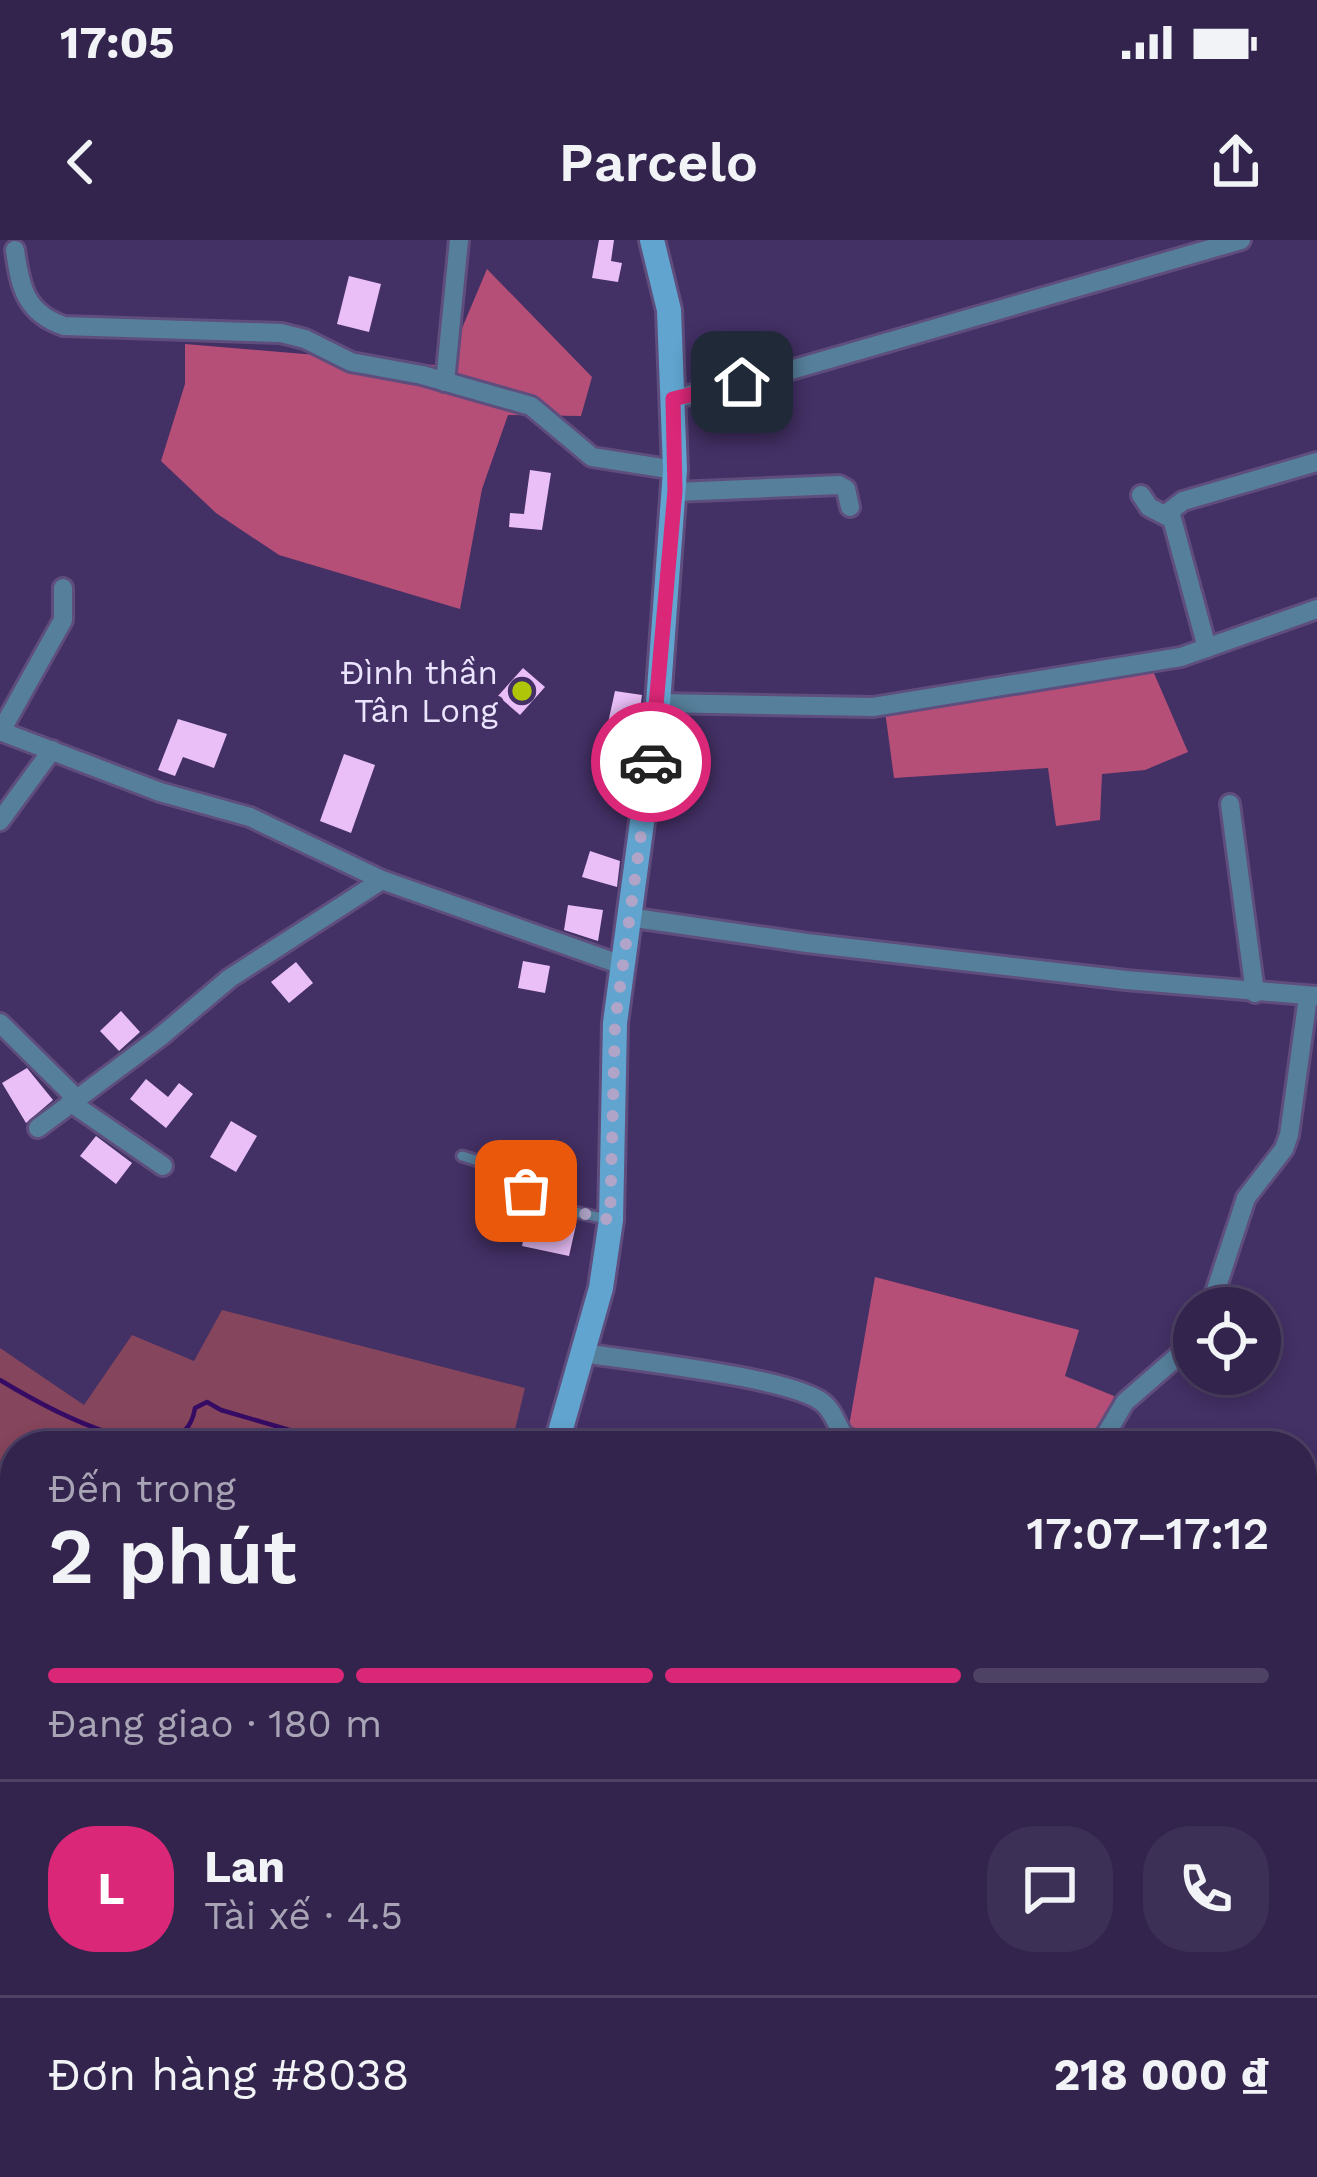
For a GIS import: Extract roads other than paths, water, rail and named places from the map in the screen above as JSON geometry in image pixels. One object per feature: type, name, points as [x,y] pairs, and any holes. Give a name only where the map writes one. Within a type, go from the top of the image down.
[{"type":"street","points":[[445,382],[459,240]]},
{"type":"street","points":[[561,1431],[601,1288],[610,1220],[615,1023],[658,704],[675,481],[669,310],[652,240]]},
{"type":"street","points":[[673,399],[821,362],[1168,250],[1240,240]]},
{"type":"street","points":[[15,250],[22,294],[48,319],[64,326],[281,333],[305,339],[351,362],[531,406],[592,457],[675,481],[838,485],[846,489],[850,508]]},
{"type":"street","points":[[1207,647],[1170,511],[1183,501],[1317,462]]},
{"type":"street","points":[[1141,495],[1149,507],[1170,518]]},
{"type":"street","points":[[63,588],[65,616],[1,731],[160,792],[250,817],[382,880],[622,964]]},
{"type":"street","points":[[658,704],[873,707],[1103,672],[1207,647],[1317,609]]},
{"type":"street","points":[[0,821],[52,750]]},
{"type":"street","points":[[1230,804],[1255,993]]},
{"type":"street","points":[[38,1128],[230,978],[382,880]]},
{"type":"street","points":[[628,916],[807,943],[1312,996],[1289,1135],[1284,1149],[1246,1198],[1217,1287]]},
{"type":"street","points":[[0,1023],[73,1100],[163,1166]]},
{"type":"street","points":[[584,1353],[732,1376],[808,1394],[830,1410],[837,1431]]},
{"type":"street","points":[[1108,1431],[1125,1402],[1173,1360]]},
{"type":"lane","points":[[462,1156],[511,1171],[543,1204],[610,1220]]},
{"type":"waterway","points":[[0,1380],[104,1431]]},
{"type":"waterway","points":[[183,1431],[195,1408],[207,1402],[293,1431]]},
{"type":"place","name":"Đình thần Tân Long","points":[[522,691]]}]
